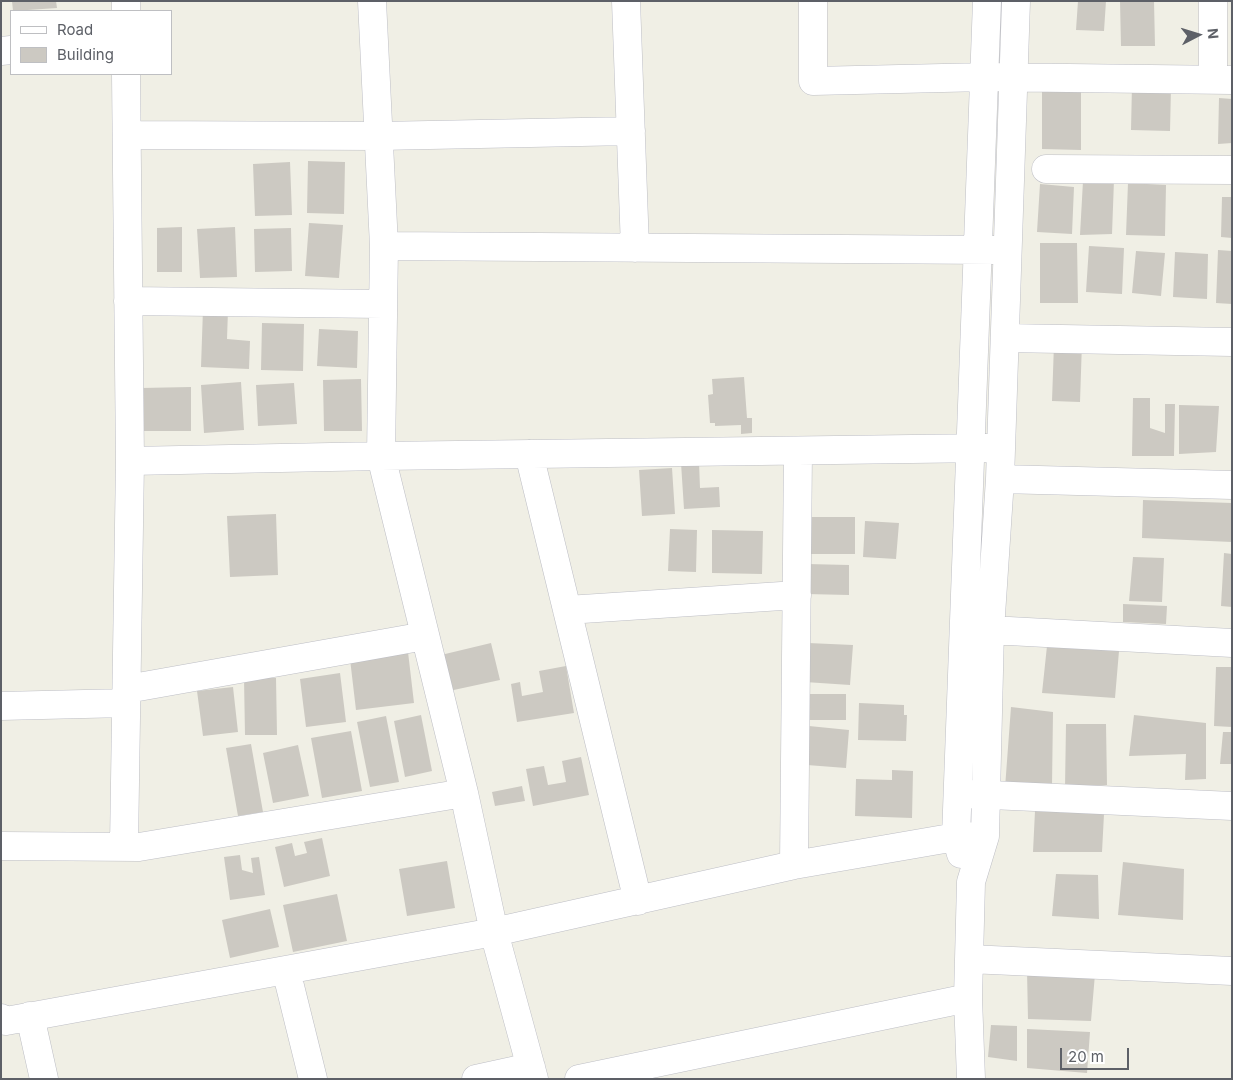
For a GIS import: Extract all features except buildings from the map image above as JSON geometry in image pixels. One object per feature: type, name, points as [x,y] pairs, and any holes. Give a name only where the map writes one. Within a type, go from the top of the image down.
[{"type":"street","points":[[372,1],[384,246],[381,456],[464,793],[494,932],[532,1073],[476,1079]]},
{"type":"street","points":[[626,1],[635,248]]},
{"type":"street","points":[[813,1],[813,81],[986,77],[1222,80],[1213,1]]},
{"type":"street","points":[[971,882],[956,837],[986,77],[987,1]]},
{"type":"street","points":[[971,1079],[968,998],[971,882],[985,836],[990,630],[1000,479],[1015,77],[1016,1]]},
{"type":"street","points":[[124,846],[130,461],[126,75]]},
{"type":"street","points":[[126,135],[379,136],[631,131]]},
{"type":"street","points":[[1046,169],[1232,170]]},
{"type":"street","points":[[384,246],[1008,250]]},
{"type":"street","points":[[128,301],[383,304]]},
{"type":"street","points":[[1005,338],[1232,342]]},
{"type":"street","points":[[130,461],[1001,448]]},
{"type":"street","points":[[794,865],[798,450]]},
{"type":"street","points":[[529,454],[638,901]]},
{"type":"street","points":[[1000,479],[1232,485]]},
{"type":"street","points":[[567,610],[797,595]]},
{"type":"street","points":[[990,630],[1232,643]]},
{"type":"street","points":[[1,706],[126,696],[425,636]]},
{"type":"street","points":[[1,846],[139,847],[464,793]]},
{"type":"street","points":[[957,794],[1232,806]]},
{"type":"street","points":[[1,1018],[6,1020],[30,1016],[494,932],[794,865],[956,837],[985,836]]},
{"type":"street","points":[[969,959],[1232,970]]},
{"type":"street","points":[[286,970],[313,1079]]},
{"type":"street","points":[[579,1079],[968,998]]},
{"type":"street","points":[[30,1016],[44,1079]]}]
